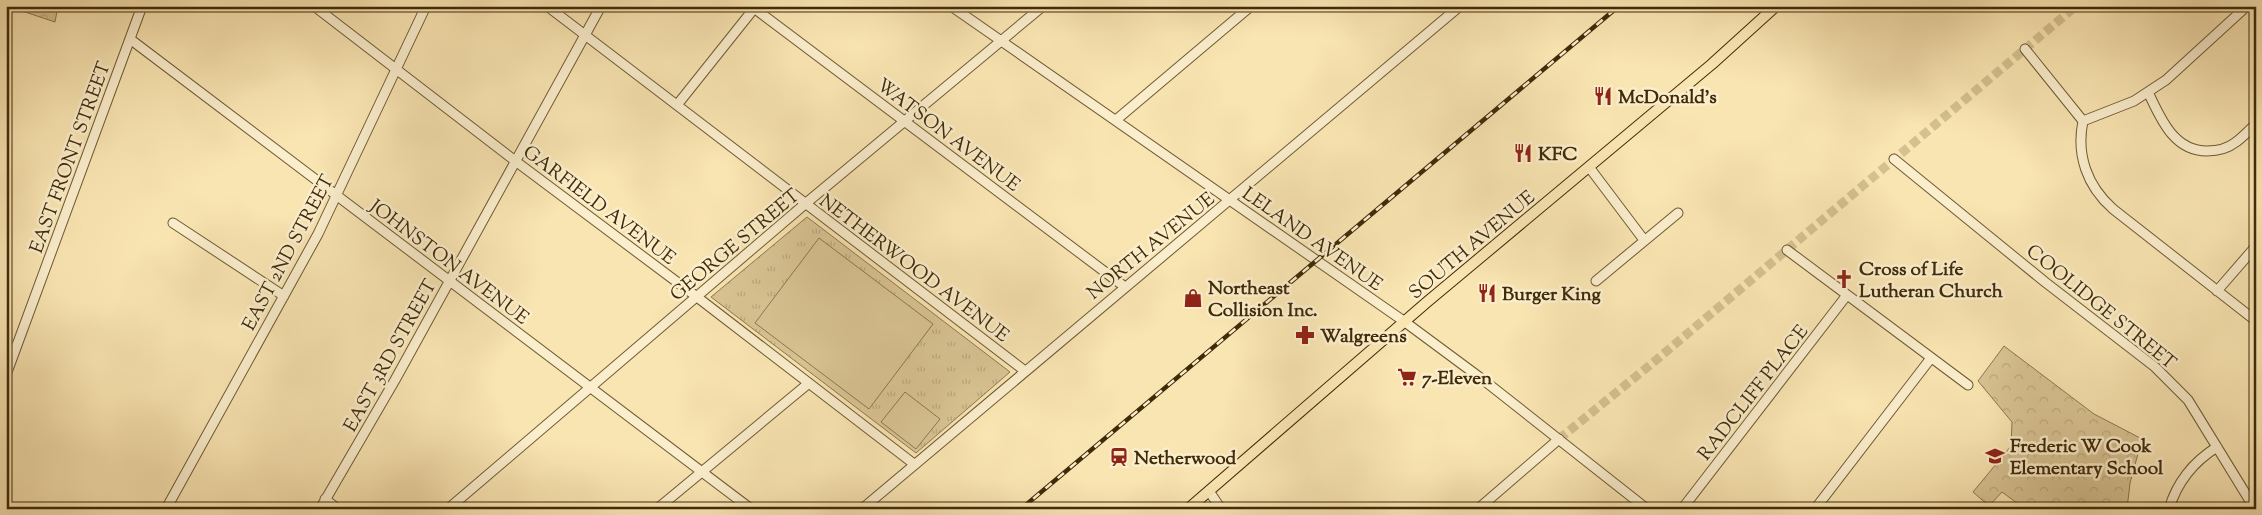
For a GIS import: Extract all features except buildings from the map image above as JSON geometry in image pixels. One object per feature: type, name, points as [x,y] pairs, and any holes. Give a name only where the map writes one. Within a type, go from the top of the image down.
[{"type":"main road","name":"SOUTH AVENUE","points":[[1188,509],[1405,322],[1712,64],[1776,6]]},
{"type":"street","name":"EAST FRONT STREET","points":[[6,375],[142,6]]},
{"type":"street","name":"GARFIELD AVENUE","points":[[314,6],[516,162],[698,297],[914,464]]},
{"type":"street","name":"EAST 2ND STREET","points":[[166,509],[318,234],[426,6]]},
{"type":"street","name":"NETHERWOOD AVENUE","points":[[547,6],[1025,371]]},
{"type":"street","name":"EAST 3RD STREET","points":[[320,509],[395,380],[553,98],[602,6]]},
{"type":"street","name":"LELAND AVENUE","points":[[952,6],[1405,322],[1486,382],[1642,507]]},
{"type":"street","name":"GEORGE STREET","points":[[448,509],[805,204],[1043,6]]},
{"type":"street","points":[[1116,120],[1251,6]]},
{"type":"street","name":"NORTH AVENUE","points":[[862,509],[1460,6]]},
{"type":"street","points":[[2083,121],[2122,106],[2166,80],[2247,6]]},
{"type":"street","points":[[677,104],[755,7]]},
{"type":"street","name":"WATSON AVENUE","points":[[755,7],[1125,287]]},
{"type":"street","name":"JOHNSTON AVENUE","points":[[130,39],[751,509]]},
{"type":"street","points":[[2025,49],[2083,121],[2081,147],[2084,165],[2090,181],[2100,197],[2256,321]]},
{"type":"street","points":[[2148,92],[2169,132],[2184,145],[2193,149],[2212,151],[2227,148],[2256,124]]},
{"type":"street","name":"COOLIDGE STREET","points":[[1894,159],[2045,282],[2155,367],[2188,400],[2255,509]]},
{"type":"street","points":[[1589,167],[1644,240]]},
{"type":"street","points":[[1596,280],[1678,213]]},
{"type":"street","points":[[173,223],[284,296]]},
{"type":"street","points":[[2217,291],[2256,246]]},
{"type":"street","points":[[1787,250],[1968,385]]},
{"type":"street","name":"RADCLIFF PLACE","points":[[1682,509],[1847,294]]},
{"type":"street","points":[[1815,509],[1931,358]]},
{"type":"street","points":[[657,509],[809,383]]},
{"type":"street","points":[[1478,509],[1559,440]]},
{"type":"street","points":[[2169,509],[2176,490],[2187,473],[2201,459],[2217,448]]},
{"type":"street","points":[[1209,491],[1221,509]]},
{"type":"street","points":[[325,499],[338,509]]},
{"type":"green space","points":[[7,6],[58,6],[55,22]]},
{"type":"green space","points":[[807,217],[1010,372],[916,453],[711,297]]},
{"type":"green space","points":[[819,238],[933,324],[869,409],[755,323]]},
{"type":"green space","points":[[2004,346],[2094,414],[2142,439],[2130,483],[2127,509],[2025,509],[2002,492],[1989,506],[1973,492],[2011,446],[2012,422],[1978,381]]},
{"type":"green space","points":[[905,392],[940,419],[916,449],[881,422]]},
{"type":"tunnel","points":[[1559,439],[1655,361],[2076,6]]},
{"type":"railway","points":[[1021,509],[1619,6]]},
{"type":"place","name":"McDonald's","points":[[1603,96]]},
{"type":"place","name":"KFC","points":[[1523,153]]},
{"type":"place","name":"Cross of Life Lutheran Church","points":[[1844,279]]},
{"type":"place","name":"Burger King","points":[[1487,293]]},
{"type":"place","name":"Northeast Collision Inc.","points":[[1193,298]]},
{"type":"place","name":"Walgreens","points":[[1305,335]]},
{"type":"place","name":"7-Eleven","points":[[1407,377]]},
{"type":"place","name":"Frederic W Cook Elementary School","points":[[1995,456]]},
{"type":"place","name":"Netherwood","points":[[1119,457]]}]
